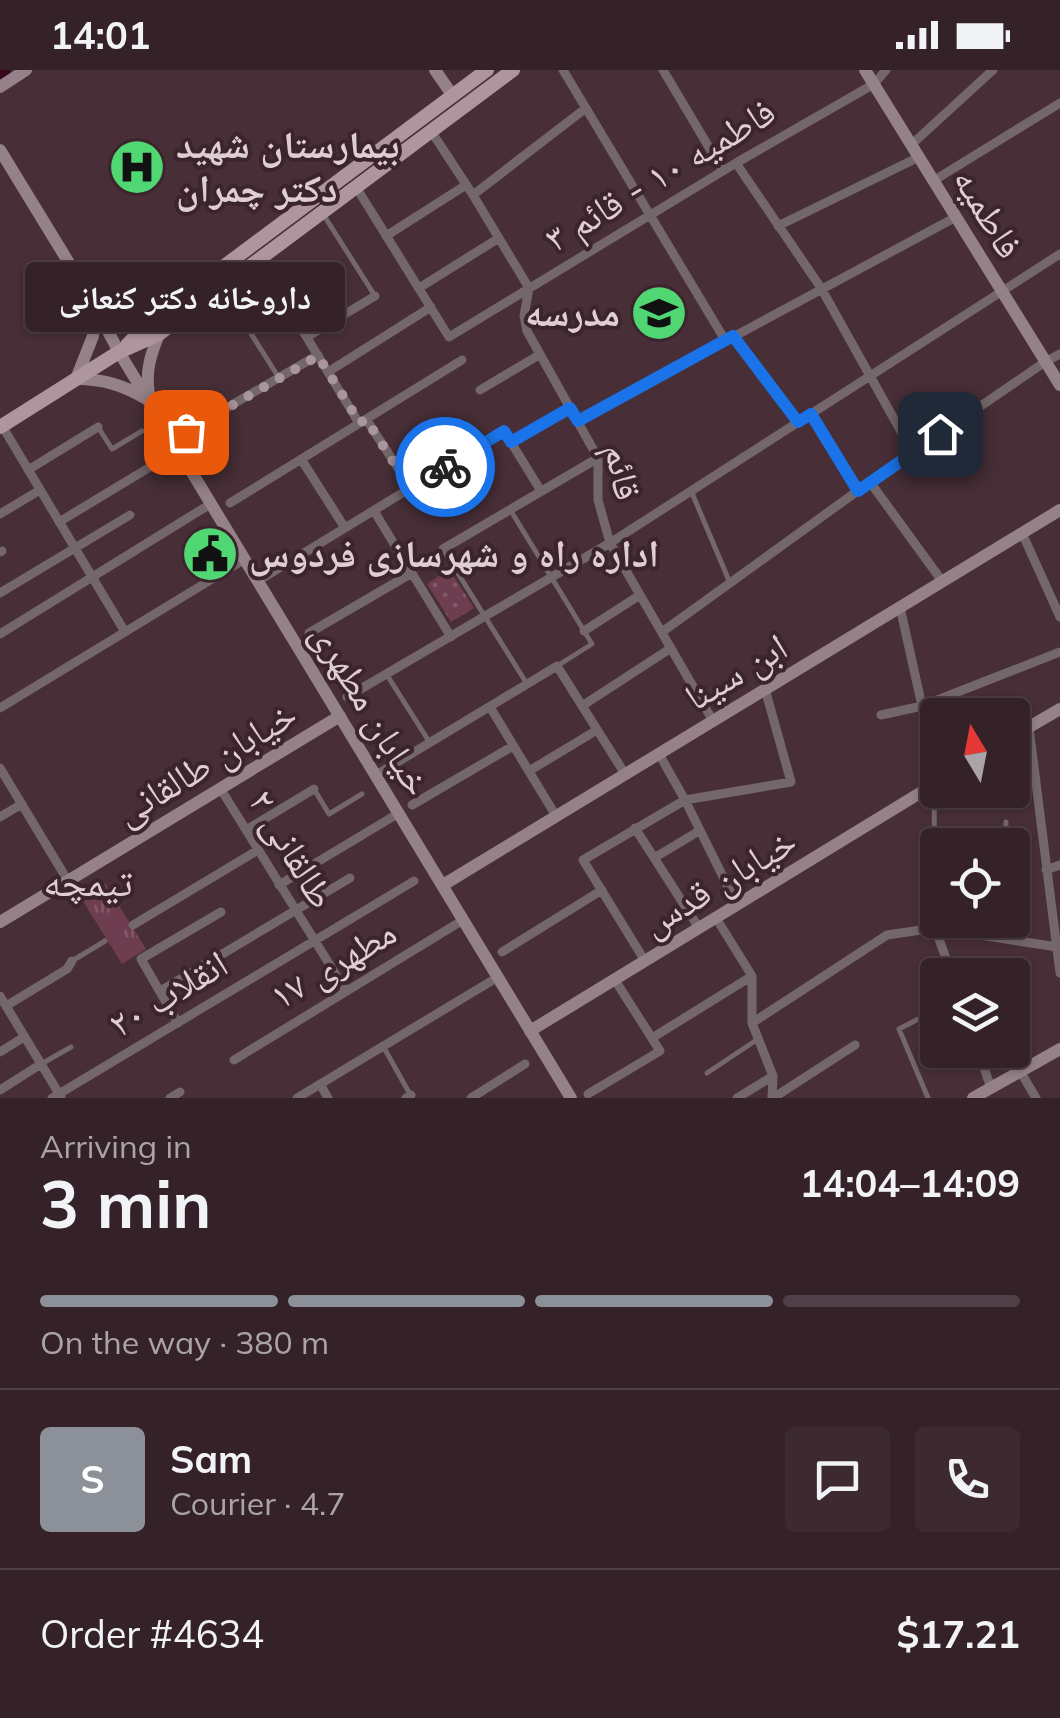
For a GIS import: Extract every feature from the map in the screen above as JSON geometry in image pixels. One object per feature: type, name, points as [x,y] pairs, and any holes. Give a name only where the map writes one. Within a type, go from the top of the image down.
[{"type":"main road","points":[[1,426],[156,327],[488,70]]},
{"type":"main road","points":[[210,287],[260,258],[513,70]]},
{"type":"street","points":[[0,86],[26,70]]},
{"type":"street","points":[[435,70],[452,96]]},
{"type":"street","points":[[562,70],[729,338],[798,422]]},
{"type":"street","points":[[663,70],[723,171]]},
{"type":"street","name":"فاطمیه","points":[[866,70],[1060,386]]},
{"type":"street","name":"فاطمیه ۱۰ - قائم ۳","points":[[431,307],[449,337],[874,84],[886,70]]},
{"type":"street","points":[[911,145],[993,70]]},
{"type":"street","points":[[933,181],[1060,103]]},
{"type":"street","points":[[473,194],[586,108]]},
{"type":"street","name":"قائم","points":[[431,131],[528,288],[524,316],[527,331],[598,458],[598,500],[610,542],[713,721]]},
{"type":"street","name":"خیابان مطهری","points":[[0,150],[566,1096]]},
{"type":"street","points":[[778,226],[919,158]]},
{"type":"street","points":[[736,163],[821,288],[913,453]]},
{"type":"street","points":[[386,236],[466,185]]},
{"type":"street","points":[[328,372],[431,307],[356,187]]},
{"type":"street","points":[[578,421],[956,218]]},
{"type":"street","points":[[418,288],[499,238]]},
{"type":"street","points":[[347,697],[610,542],[1060,254]]},
{"type":"street","points":[[260,258],[328,372],[410,488]]},
{"type":"street","points":[[307,337],[375,296]]},
{"type":"street","points":[[91,299],[115,317],[156,327],[148,370],[150,401]]},
{"type":"street","points":[[91,299],[94,336],[76,378],[109,381],[150,401]]},
{"type":"street","points":[[662,632],[870,482],[1060,354]]},
{"type":"street","points":[[480,390],[539,355]]},
{"type":"street","points":[[173,439],[318,356]]},
{"type":"street","points":[[230,504],[462,360]]},
{"type":"street","points":[[511,442],[570,408]]},
{"type":"street","points":[[811,414],[858,491]]},
{"type":"street","points":[[1,426],[125,632]]},
{"type":"street","points":[[28,470],[98,427]]},
{"type":"street","points":[[258,581],[504,431],[541,491]]},
{"type":"street","points":[[443,549],[598,458]]},
{"type":"street","points":[[301,459],[345,528]]},
{"type":"street","points":[[59,522],[160,461]]},
{"type":"street","points":[[870,482],[942,581]]},
{"type":"street","points":[[0,514],[40,490]]},
{"type":"street","points":[[0,634],[212,504]]},
{"type":"street","points":[[374,510],[451,637]]},
{"type":"street","name":"ابن سینا","points":[[443,885],[1060,510]]},
{"type":"street","points":[[0,592],[130,516]]},
{"type":"street","points":[[1022,533],[1060,617]]},
{"type":"street","points":[[1,705],[245,559]]},
{"type":"street","points":[[309,633],[412,573]]},
{"type":"street","points":[[584,631],[640,595]]},
{"type":"street","points":[[900,607],[920,698]]},
{"type":"street","points":[[582,706],[671,648]]},
{"type":"street","points":[[942,698],[1060,652]]},
{"type":"street","points":[[376,775],[557,666],[625,774]]},
{"type":"street","points":[[645,961],[584,860],[685,800],[791,782],[765,689]]},
{"type":"street","points":[[490,706],[556,816]]},
{"type":"street","points":[[881,715],[920,706]]},
{"type":"street","points":[[1030,727],[1060,708]]},
{"type":"street","name":"خیابان طالقانی","points":[[0,922],[340,716]]},
{"type":"street","points":[[529,771],[597,730]]},
{"type":"street","points":[[1030,744],[1060,973]]},
{"type":"street","points":[[412,804],[513,746]]},
{"type":"street","points":[[660,754],[737,906]]},
{"type":"street","points":[[1,773],[68,881]]},
{"type":"street","name":"طالقانی ۲","points":[[220,788],[346,992]]},
{"type":"street","points":[[246,830],[314,790]]},
{"type":"street","name":"خیابان قدس","points":[[530,1031],[920,793]]},
{"type":"street","points":[[0,817],[22,804]]},
{"type":"street","points":[[279,884],[399,813]]},
{"type":"street","points":[[635,828],[699,928]]},
{"type":"street","points":[[654,858],[700,831]]},
{"type":"street","points":[[133,925],[258,850]]},
{"type":"street","points":[[1046,870],[1060,864]]},
{"type":"street","points":[[160,991],[350,878]]},
{"type":"street","name":"انقلاب ۲۰","points":[[58,1097],[414,881]]},
{"type":"street","points":[[502,952],[602,890]]},
{"type":"street","points":[[178,1023],[141,959],[221,912]]},
{"type":"street","points":[[716,918],[752,976],[752,1023],[773,1076],[773,1098]]},
{"type":"street","name":"مطهری ۱۷","points":[[234,1060],[463,920]]},
{"type":"street","points":[[752,1023],[886,936],[920,931]]},
{"type":"street","points":[[1000,938],[1057,947]]},
{"type":"street","points":[[6,1006],[68,969],[72,961]]},
{"type":"street","points":[[652,1038],[752,976]]},
{"type":"street","points":[[297,1098],[498,977]]},
{"type":"street","points":[[588,1094],[660,1051],[614,980]]},
{"type":"street","points":[[0,996],[58,1097]]},
{"type":"street","points":[[0,1052],[24,1036]]},
{"type":"street","points":[[773,1098],[855,1045]]},
{"type":"street","points":[[973,1098],[1060,1049]]},
{"type":"street","points":[[0,1090],[41,1064]]},
{"type":"street","points":[[471,1098],[525,1064]]},
{"type":"street","points":[[984,1068],[991,1088]]},
{"type":"street","points":[[1020,1072],[1036,1098]]},
{"type":"street","points":[[737,1098],[773,1076]]},
{"type":"street","points":[[320,1084],[328,1098]]},
{"type":"street","points":[[170,1098],[180,1092]]},
{"type":"lane","points":[[322,212],[375,296]]},
{"type":"lane","points":[[233,305],[278,378]]},
{"type":"lane","points":[[98,427],[112,449],[142,431]]},
{"type":"lane","points":[[690,490],[730,583]]},
{"type":"lane","points":[[510,510],[592,644],[557,666]]},
{"type":"lane","points":[[443,549],[527,684]]},
{"type":"lane","points":[[387,675],[430,743]]},
{"type":"lane","points":[[314,790],[329,814],[362,794]]},
{"type":"lane","points":[[1006,822],[1006,828]]},
{"type":"lane","points":[[72,961],[105,941]]},
{"type":"lane","points":[[920,1018],[899,1029],[928,1098]]},
{"type":"lane","points":[[706,1073],[758,1039]]},
{"type":"lane","points":[[383,1046],[410,1097]]},
{"type":"lane","points":[[41,1064],[70,1047]]},
{"type":"green space","points":[[449,569],[474,608],[451,622],[427,584]]},
{"type":"green space","points":[[105,883],[146,949],[122,964],[81,898]]},
{"type":"way so far","points":[[186,432],[318,356],[360,423],[366,419],[410,488],[445,467]]},
{"type":"place","name":"بیمارستان شهید دکتر چمران","points":[[137,167]]},
{"type":"place","name":"مدرسه","points":[[659,313]]},
{"type":"place","name":"داروخانه دکتر کنعانی","points":[[186,432]]},
{"type":"place","name":"اداره راه و شهرسازی فردوس","points":[[210,554]]},
{"type":"district","name":"تیمچه","points":[[88,882]]},
{"type":"route","points":[[445,467],[504,431],[511,442],[570,408],[578,421],[733,336],[798,422],[811,414],[858,491],[940,434]]}]
